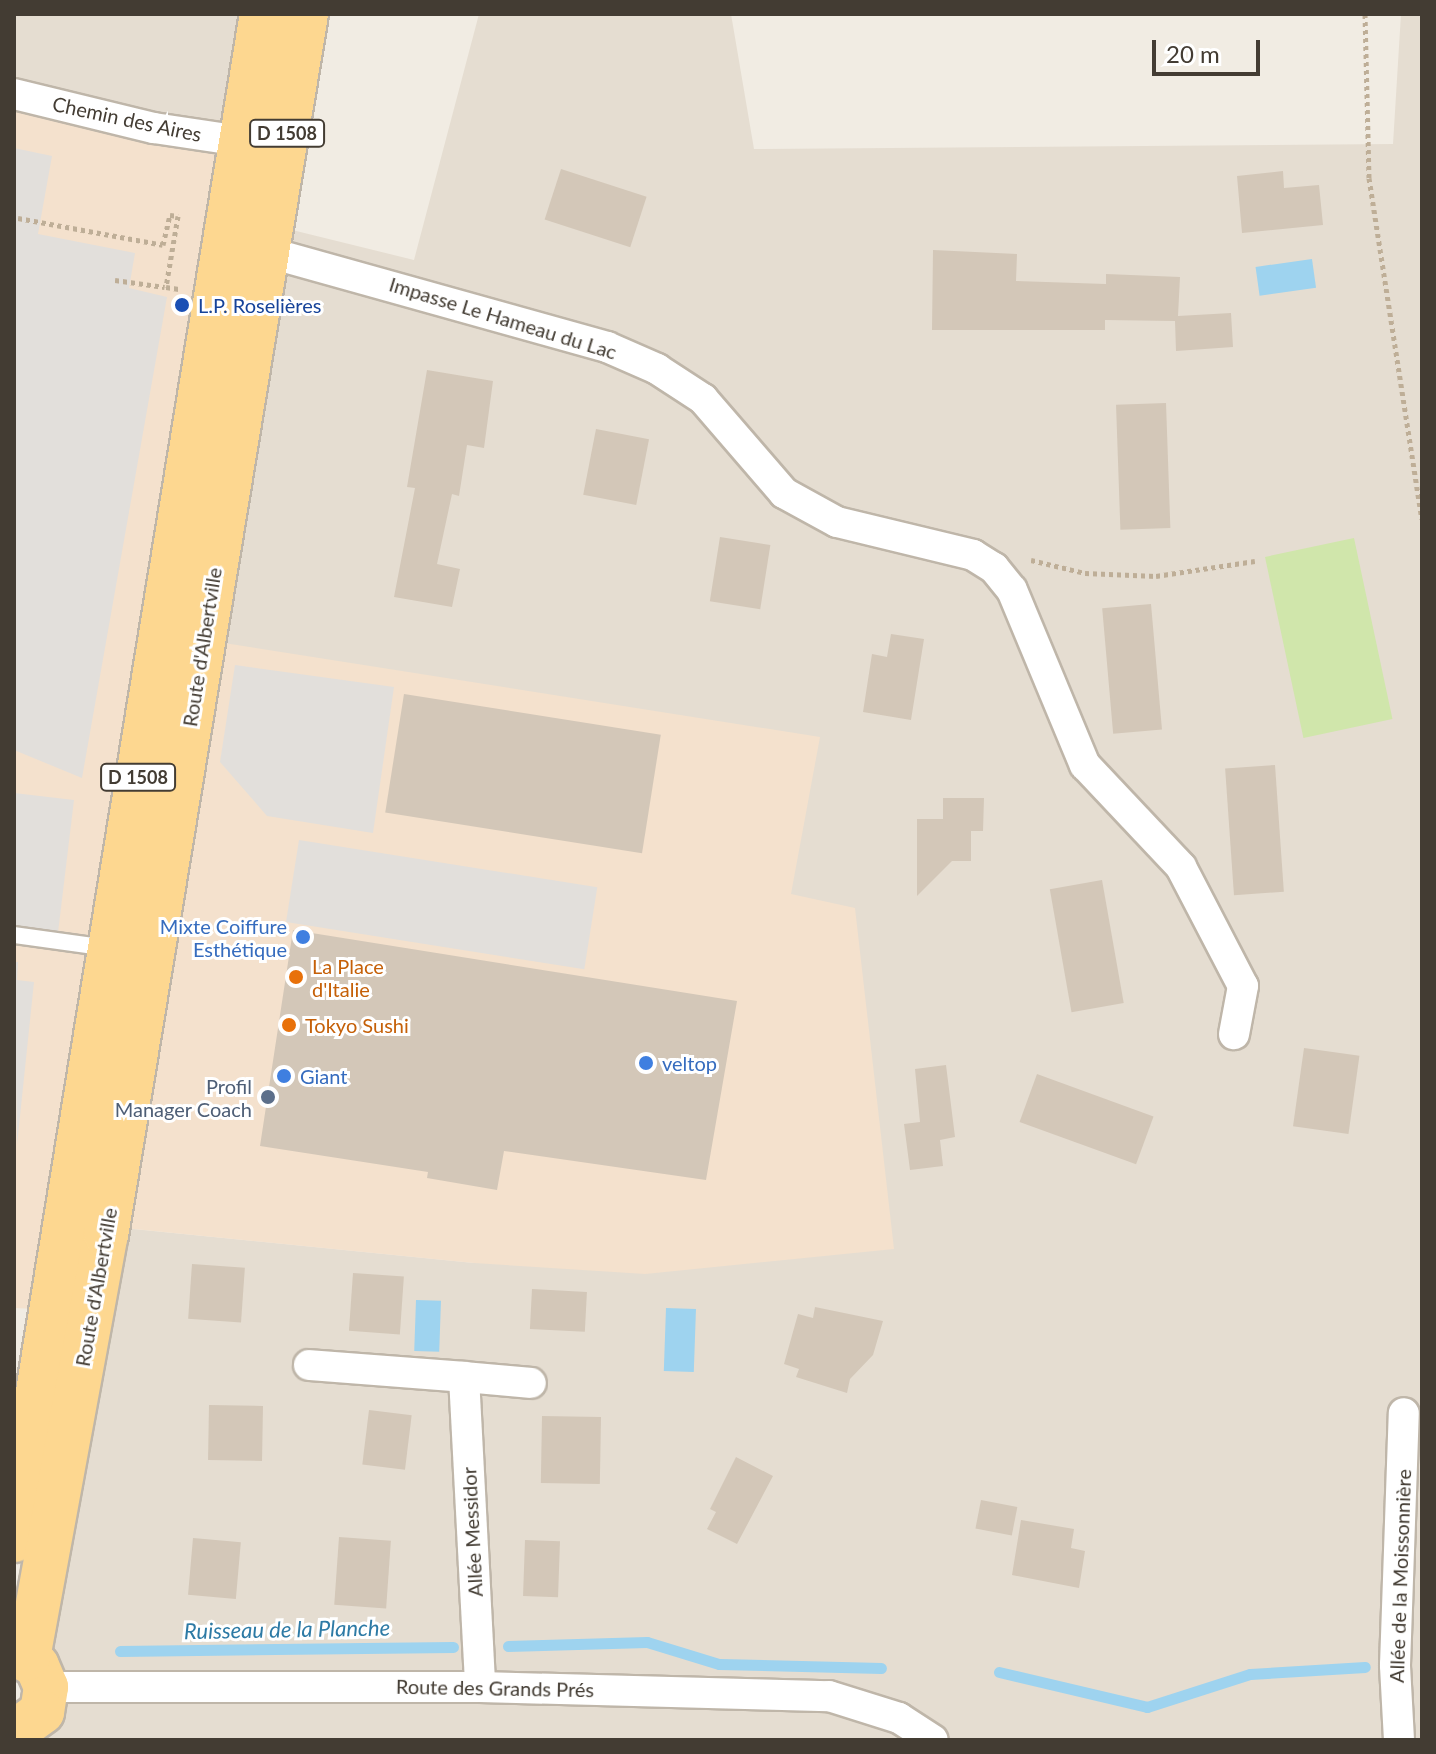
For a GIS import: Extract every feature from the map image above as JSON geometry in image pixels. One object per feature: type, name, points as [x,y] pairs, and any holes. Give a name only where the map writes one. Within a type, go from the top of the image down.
[{"type":"main road","name":"Route d'Albertville","points":[[14,1540],[262,14]]},
{"type":"main road","name":"Route d'Albertville","points":[[30,1666],[106,1235],[306,14]]},
{"type":"main road","points":[[225,242],[267,252]]},
{"type":"main road","name":"D 1508","points":[[19,1734],[42,1712],[30,1666]]},
{"type":"street","name":"Chemin des Aires","points":[[14,94],[154,128],[241,141]]},
{"type":"street","name":"Impasse Le Hameau du Lac","points":[[267,252],[607,347],[657,369],[703,399],[784,493],[837,522],[973,555],[994,568]]},
{"type":"street","points":[[994,568],[1012,590],[1085,765],[1181,867],[1237,973],[1243,986],[1234,1034]]},
{"type":"street","points":[[309,1365],[531,1383]]},
{"type":"street","name":"Allée Messidor","points":[[464,1377],[480,1687]]},
{"type":"street","name":"Allée de la Moissonnière","points":[[1399,1740],[1395,1665],[1404,1413]]},
{"type":"street","name":"Route des Grands Prés","points":[[30,1666],[480,1687],[829,1696],[899,1718],[933,1740]]},
{"type":"lane","points":[[14,935],[111,948]]},
{"type":"path","points":[[1365,14],[1369,178],[1422,519]]},
{"type":"path","points":[[18,218],[163,245],[170,215],[178,216],[166,287]]},
{"type":"path","points":[[115,280],[216,295]]},
{"type":"path","points":[[994,568],[1019,557],[1085,573],[1156,576],[1255,561]]},
{"type":"shaded area","points":[[14,14],[253,14],[231,151],[14,103]]},
{"type":"shaded area","points":[[479,14],[731,14],[754,149],[1393,144],[1401,14],[1422,14],[1422,1740],[32,1740],[113,1227],[474,1263],[790,895],[204,640],[280,227],[414,260]]},
{"type":"shaded area","points":[[14,103],[289,165],[205,640],[820,737],[791,894],[855,908],[894,1249],[645,1274],[474,1263],[114,1227],[102,1312],[14,1308]]},
{"type":"shaded area","points":[[14,148],[52,156],[38,234],[135,253],[129,288],[167,297],[82,778],[14,750]]},
{"type":"shaded area","points":[[235,665],[394,687],[373,833],[267,816],[220,762]]},
{"type":"shaded area","points":[[14,793],[74,800],[57,941],[14,935]]},
{"type":"shaded area","points":[[299,840],[597,887],[584,969],[286,922]]},
{"type":"shaded area","points":[[14,962],[18,962],[17,980],[34,982],[17,1145]]},
{"type":"green space","points":[[1354,538],[1392,719],[1303,738],[1265,557]]},
{"type":"water","points":[[1312,259],[1316,288],[1260,296],[1256,267]]},
{"type":"water","points":[[416,1300],[441,1301],[439,1352],[414,1351]]},
{"type":"water","points":[[666,1308],[696,1309],[694,1372],[664,1371]]},
{"type":"building","points":[[561,169],[647,197],[630,247],[545,219]]},
{"type":"building","points":[[1283,171],[1284,188],[1319,185],[1323,225],[1242,233],[1237,176]]},
{"type":"building","points":[[933,250],[1017,254],[1016,281],[1106,284],[1106,274],[1180,277],[1178,316],[1231,313],[1233,347],[1176,351],[1175,321],[1105,320],[1105,330],[932,330]]},
{"type":"building","points":[[427,370],[493,381],[484,448],[467,445],[459,496],[452,494],[437,564],[460,569],[452,607],[394,597],[415,488],[407,487]]},
{"type":"building","points":[[1166,403],[1170,528],[1120,530],[1116,405]]},
{"type":"building","points":[[596,429],[649,439],[636,505],[583,495]]},
{"type":"building","points":[[720,537],[770,545],[760,609],[710,601]]},
{"type":"building","points":[[1151,604],[1162,730],[1113,734],[1102,608]]},
{"type":"building","points":[[891,634],[924,639],[911,720],[863,712],[872,654],[887,657]]},
{"type":"building","points":[[404,694],[661,735],[642,853],[385,813]]},
{"type":"building","points":[[1275,765],[1284,892],[1234,895],[1225,768]]},
{"type":"building","points":[[943,798],[984,798],[983,831],[971,831],[971,861],[952,861],[917,896],[917,819],[943,819]]},
{"type":"building","points":[[1102,880],[1124,1003],[1072,1012],[1050,889]]},
{"type":"building","points":[[293,930],[737,1001],[706,1180],[504,1151],[497,1190],[427,1178],[428,1172],[260,1146]]},
{"type":"building","points":[[1304,1048],[1359,1056],[1348,1134],[1293,1126]]},
{"type":"building","points":[[946,1065],[955,1137],[940,1140],[943,1166],[910,1170],[904,1124],[920,1122],[915,1069]]},
{"type":"building","points":[[1037,1074],[1154,1116],[1136,1164],[1020,1122]]},
{"type":"building","points":[[192,1264],[245,1268],[241,1323],[188,1319]]},
{"type":"building","points":[[353,1273],[404,1277],[400,1334],[349,1331]]},
{"type":"building","points":[[532,1289],[587,1292],[585,1332],[530,1329]]},
{"type":"building","points":[[815,1307],[883,1321],[873,1355],[850,1379],[847,1393],[796,1377],[799,1369],[784,1364],[798,1314],[813,1318]]},
{"type":"building","points":[[209,1405],[263,1406],[262,1461],[208,1460]]},
{"type":"building","points":[[369,1410],[412,1415],[405,1470],[362,1465]]},
{"type":"building","points":[[542,1416],[601,1417],[600,1484],[541,1483]]},
{"type":"building","points":[[736,1457],[773,1476],[737,1544],[707,1529],[716,1512],[710,1509]]},
{"type":"building","points":[[981,1500],[1017,1507],[1012,1536],[975,1528]]},
{"type":"building","points":[[1021,1520],[1074,1529],[1071,1548],[1085,1551],[1079,1588],[1012,1575]]},
{"type":"building","points":[[339,1537],[391,1541],[386,1608],[334,1605]]},
{"type":"building","points":[[193,1538],[241,1542],[236,1599],[188,1595]]},
{"type":"building","points":[[525,1540],[560,1541],[558,1597],[523,1596]]},
{"type":"waterway","name":"Ruisseau de la Planche","points":[[508,1646],[647,1642],[719,1664],[881,1668]]},
{"type":"waterway","name":"Ruisseau de la Planche","points":[[120,1651],[453,1647]]},
{"type":"waterway","name":"Ruisseau de la Planche","points":[[999,1672],[1147,1707],[1250,1674],[1365,1667]]},
{"type":"place","name":"L.P. Roselières","points":[[182,305]]},
{"type":"place","name":"Mixte Coiffure Esthétique","points":[[303,937]]},
{"type":"place","name":"La Place d'Italie","points":[[296,977]]},
{"type":"place","name":"Tokyo Sushi","points":[[289,1025]]},
{"type":"place","name":"veltop","points":[[646,1063]]},
{"type":"place","name":"Giant","points":[[284,1076]]},
{"type":"place","name":"Profil Manager Coach","points":[[268,1097]]}]
